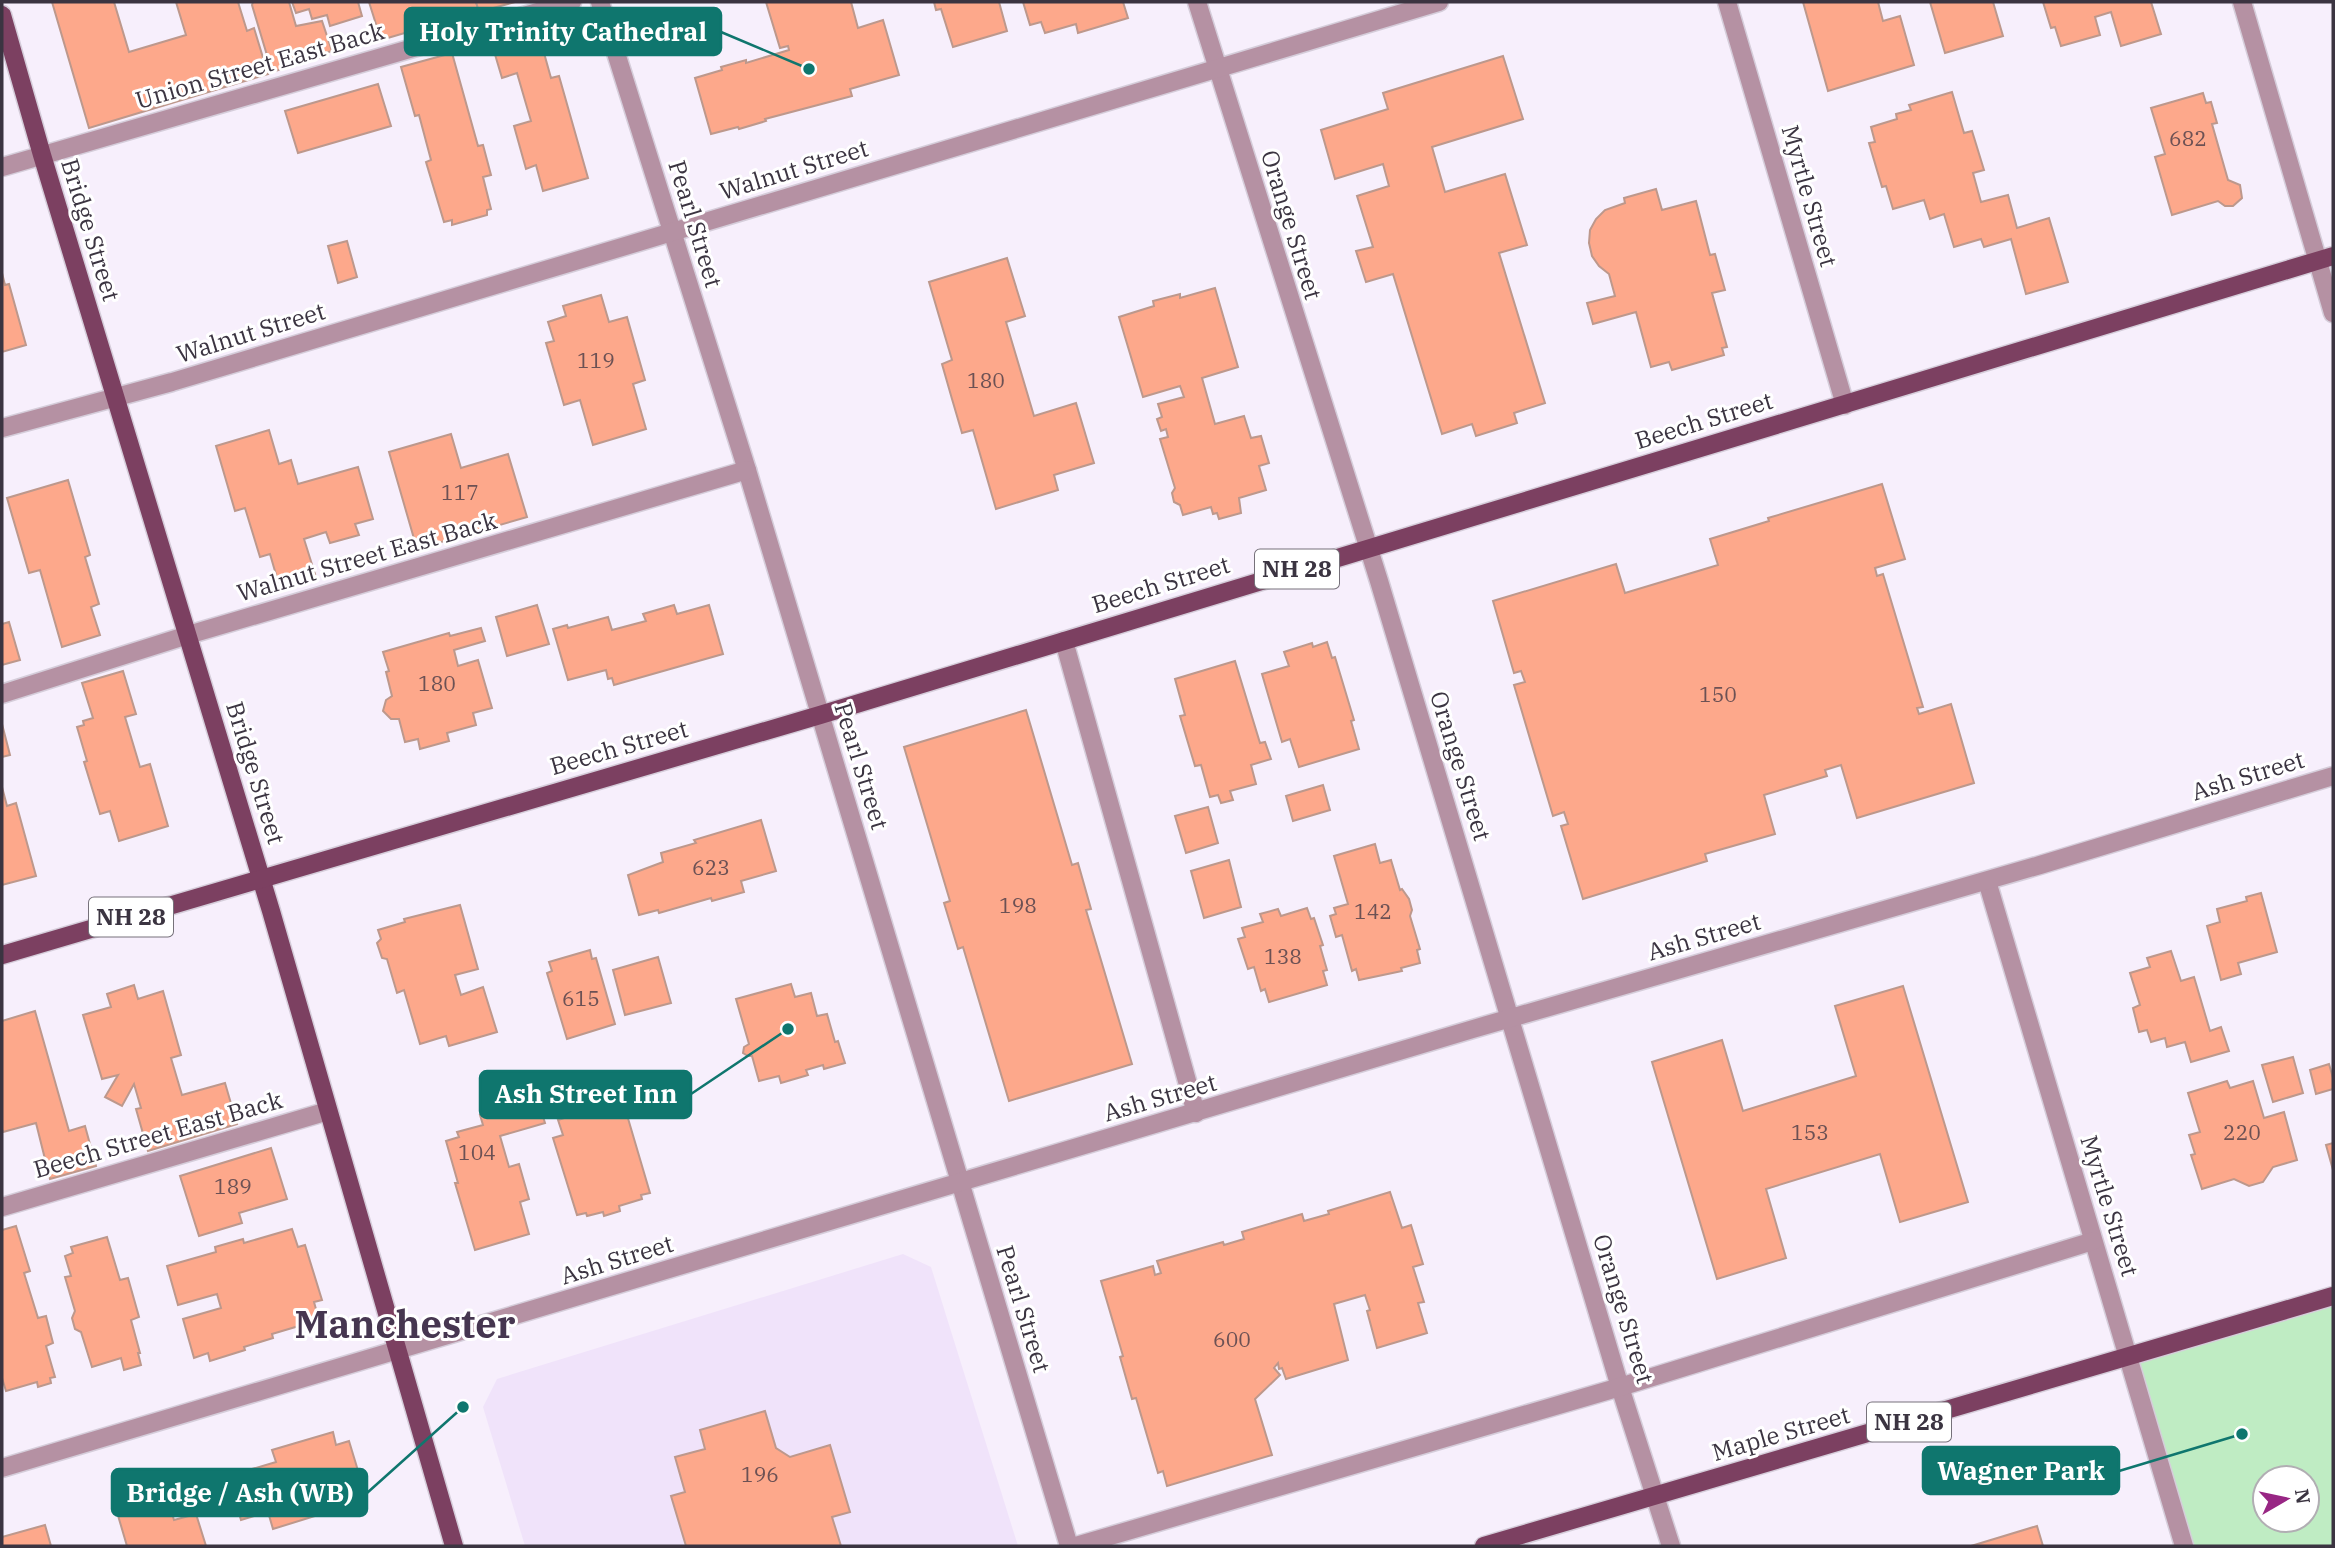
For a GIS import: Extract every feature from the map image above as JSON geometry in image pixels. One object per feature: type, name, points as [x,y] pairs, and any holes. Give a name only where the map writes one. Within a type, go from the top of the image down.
[{"type":"main road","name":"Bridge Street","points":[[2,15],[261,879],[454,1546]]},
{"type":"main road","name":"Beech Street","points":[[2,954],[820,715],[2325,259]]},
{"type":"main road","name":"Maple Street","points":[[1484,1546],[2333,1296]]},
{"type":"street","name":"Union Street East Back","points":[[2,167],[572,2]]},
{"type":"street","name":"Pearl Street","points":[[600,2],[747,470],[1069,1546]]},
{"type":"street","name":"Orange Street","points":[[1197,2],[1367,548],[1620,1387],[1671,1546]]},
{"type":"street","name":"Walnut Street","points":[[2,428],[185,378],[1439,2]]},
{"type":"street","name":"Myrtle Street","points":[[1727,2],[1845,405]]},
{"type":"street","points":[[2242,2],[2325,259],[2333,313]]},
{"type":"street","name":"Walnut Street East Back","points":[[2,694],[188,635],[747,470]]},
{"type":"street","points":[[1064,641],[1196,1113]]},
{"type":"street","name":"Ash Street","points":[[2,1468],[1510,1018],[1987,881],[2333,776]]},
{"type":"street","name":"Myrtle Street","points":[[1987,881],[2184,1546]]},
{"type":"street","name":"Beech Street East Back","points":[[2,1207],[328,1111]]},
{"type":"street","points":[[1076,1546],[1620,1387],[2094,1241]]},
{"type":"shaded area","points":[[903,1254],[931,1267],[1018,1546],[525,1546],[483,1407],[497,1379]]},
{"type":"green space","points":[[2333,1296],[2333,1546],[2181,1546],[2128,1358]]},
{"type":"building","points":[[52,2],[114,2],[129,52],[186,35],[176,2],[238,2],[247,31],[254,28],[268,74],[89,128]]},
{"type":"building","points":[[253,2],[289,2],[296,26],[322,21],[332,51],[272,72]]},
{"type":"building","points":[[292,2],[358,2],[362,16],[330,26],[327,15],[312,19],[309,9],[296,13]]},
{"type":"building","points":[[369,2],[476,2],[479,11],[381,40]]},
{"type":"building","points":[[476,2],[515,2],[479,12]]},
{"type":"building","points":[[766,2],[851,2],[858,28],[883,20],[899,75],[850,89],[852,96],[765,119],[766,121],[739,129],[738,127],[711,134],[695,78],[722,70],[721,67],[746,60],[746,63],[789,50],[788,46],[780,48]]},
{"type":"building","points":[[934,2],[999,2],[1007,31],[953,47],[941,9],[936,10]]},
{"type":"building","points":[[1023,2],[1123,2],[1128,18],[1078,33],[1076,24],[1045,33],[1041,22],[1030,25]]},
{"type":"building","points":[[1803,2],[1878,2],[1883,21],[1900,16],[1914,65],[1828,91]]},
{"type":"building","points":[[1930,2],[1993,2],[2003,36],[1945,53]]},
{"type":"building","points":[[2043,2],[2151,2],[2161,34],[2121,46],[2111,12],[2095,17],[2100,35],[2061,46],[2055,27],[2051,28]]},
{"type":"building","points":[[537,28],[551,78],[559,76],[588,178],[543,191],[536,165],[526,169],[514,126],[531,121],[517,73],[502,78],[491,41]]},
{"type":"building","points":[[452,53],[478,146],[483,145],[491,175],[483,177],[491,209],[487,210],[487,215],[452,225],[452,220],[444,222],[426,162],[431,160],[419,115],[415,116],[401,67]]},
{"type":"building","points":[[1503,56],[1523,119],[1432,147],[1445,192],[1505,174],[1527,245],[1499,253],[1545,403],[1514,413],[1517,423],[1476,436],[1472,424],[1442,434],[1393,274],[1366,282],[1356,251],[1373,247],[1357,196],[1389,186],[1383,164],[1335,179],[1321,130],[1388,109],[1383,93]]},
{"type":"building","points":[[378,84],[391,126],[298,153],[285,111]]},
{"type":"building","points":[[1952,92],[1964,133],[1972,131],[1984,170],[1973,173],[1981,202],[2008,195],[2017,228],[2049,218],[2068,282],[2026,294],[2011,239],[1984,247],[1981,239],[1954,247],[1944,214],[1930,219],[1924,200],[1893,209],[1886,186],[1882,187],[1869,143],[1875,142],[1871,127],[1897,119],[1896,114],[1911,110],[1909,105]]},
{"type":"building","points":[[2203,93],[2206,103],[2211,102],[2217,123],[2212,124],[2228,180],[2240,185],[2242,198],[2233,206],[2225,206],[2218,201],[2172,215],[2155,157],[2165,154],[2151,108]]},
{"type":"building","points":[[1656,189],[1662,210],[1696,201],[1710,255],[1715,254],[1725,290],[1712,293],[1727,347],[1722,348],[1724,355],[1672,370],[1669,362],[1651,367],[1636,312],[1593,324],[1587,303],[1615,296],[1609,274],[1592,256],[1590,230],[1596,219],[1605,210],[1625,203],[1624,198]]},
{"type":"building","points":[[347,241],[357,277],[338,283],[328,246]]},
{"type":"building","points":[[1007,258],[1025,316],[1006,322],[1034,416],[1076,403],[1094,463],[1054,475],[1058,490],[996,509],[973,430],[962,433],[942,364],[952,360],[929,282]]},
{"type":"building","points":[[2,273],[5,285],[9,284],[26,345],[2,352]]},
{"type":"building","points":[[1215,288],[1238,367],[1202,378],[1215,424],[1244,416],[1251,438],[1261,436],[1269,463],[1259,466],[1266,490],[1239,498],[1241,513],[1219,519],[1217,513],[1213,514],[1211,507],[1183,515],[1180,505],[1174,502],[1172,493],[1175,488],[1160,439],[1168,437],[1166,429],[1161,431],[1157,419],[1162,417],[1158,404],[1184,397],[1180,386],[1143,397],[1119,317],[1154,306],[1153,301],[1180,294],[1180,298]]},
{"type":"building","points":[[601,295],[609,322],[627,317],[645,380],[633,384],[646,429],[593,445],[580,400],[564,405],[546,343],[554,341],[548,322],[566,316],[563,306]]},
{"type":"building","points":[[269,430],[279,464],[291,460],[298,484],[358,467],[373,519],[355,524],[359,535],[330,543],[326,532],[304,539],[315,574],[279,585],[270,554],[260,557],[245,508],[235,511],[216,446]]},
{"type":"building","points":[[451,434],[461,468],[508,454],[527,517],[417,549],[389,452]]},
{"type":"building","points":[[68,480],[90,555],[85,557],[99,604],[91,607],[100,635],[62,647],[40,570],[29,573],[7,498]]},
{"type":"building","points":[[1882,484],[1905,559],[1875,568],[1877,576],[1883,574],[1923,707],[1917,708],[1919,714],[1951,704],[1974,783],[1857,818],[1841,765],[1825,770],[1827,776],[1764,795],[1775,834],[1705,854],[1707,861],[1583,899],[1561,826],[1568,824],[1564,812],[1553,816],[1514,685],[1525,682],[1521,671],[1514,673],[1493,601],[1616,564],[1625,593],[1718,565],[1710,539],[1769,521],[1768,518]]},
{"type":"building","points":[[537,605],[549,644],[507,656],[496,617]]},
{"type":"building","points":[[674,605],[677,614],[709,605],[723,654],[614,685],[612,678],[608,679],[606,670],[568,680],[553,629],[567,625],[568,628],[608,617],[612,630],[646,621],[643,614]]},
{"type":"building","points":[[9,622],[20,660],[2,665],[2,624]]},
{"type":"building","points":[[481,628],[485,641],[454,650],[458,666],[478,660],[492,708],[473,713],[476,725],[447,733],[449,741],[420,749],[418,739],[405,742],[399,719],[391,719],[383,711],[386,700],[392,696],[383,652],[449,633],[450,636]]},
{"type":"building","points":[[1327,642],[1332,658],[1335,657],[1354,720],[1351,721],[1359,749],[1299,767],[1290,739],[1282,742],[1262,674],[1289,666],[1284,652],[1312,643],[1313,647]]},
{"type":"building","points":[[1235,661],[1260,743],[1265,742],[1271,759],[1251,765],[1256,784],[1230,791],[1233,800],[1221,803],[1218,795],[1210,797],[1201,765],[1195,766],[1180,716],[1185,715],[1175,679]]},
{"type":"building","points":[[123,671],[136,714],[125,717],[140,767],[150,764],[168,826],[119,841],[110,811],[100,814],[84,762],[87,761],[77,727],[84,725],[83,721],[93,718],[82,683]]},
{"type":"building","points":[[1026,710],[1072,865],[1078,863],[1091,909],[1086,910],[1132,1064],[1009,1101],[963,947],[958,949],[944,903],[950,901],[904,747]]},
{"type":"building","points":[[2,724],[10,755],[2,757]]},
{"type":"building","points":[[1323,785],[1330,810],[1293,821],[1286,796]]},
{"type":"building","points":[[2,787],[7,806],[16,803],[36,876],[2,885]]},
{"type":"building","points":[[1208,807],[1218,843],[1186,853],[1175,816]]},
{"type":"building","points":[[761,820],[776,871],[741,881],[744,892],[659,913],[658,910],[639,915],[628,875],[663,862],[661,853]]},
{"type":"building","points":[[1375,844],[1380,863],[1391,860],[1400,890],[1402,889],[1409,899],[1412,910],[1410,916],[1420,949],[1417,950],[1420,963],[1401,968],[1402,971],[1359,980],[1356,969],[1352,971],[1342,935],[1336,937],[1330,916],[1336,914],[1334,908],[1348,904],[1334,856]]},
{"type":"building","points":[[1229,860],[1241,907],[1204,918],[1191,871]]},
{"type":"building","points":[[2261,893],[2277,952],[2238,963],[2241,974],[2221,980],[2207,926],[2220,922],[2217,909],[2247,901],[2246,897]]},
{"type":"building","points":[[460,905],[478,969],[455,975],[461,995],[483,987],[497,1032],[449,1046],[446,1036],[420,1044],[404,990],[397,993],[387,959],[382,958],[377,943],[381,939],[378,930],[405,922],[404,919]]},
{"type":"building","points":[[1307,908],[1311,919],[1314,918],[1323,945],[1320,946],[1327,970],[1323,971],[1327,985],[1269,1002],[1265,989],[1261,991],[1254,967],[1248,969],[1238,939],[1245,937],[1242,928],[1263,922],[1260,914],[1278,909],[1281,916]]},
{"type":"building","points":[[590,950],[592,959],[596,958],[615,1024],[567,1039],[547,973],[552,971],[549,962]]},
{"type":"building","points":[[2171,951],[2181,981],[2194,977],[2210,1031],[2221,1027],[2229,1051],[2191,1062],[2185,1042],[2167,1047],[2165,1038],[2151,1042],[2147,1030],[2139,1032],[2133,1008],[2140,1005],[2130,973],[2150,967],[2147,958]]},
{"type":"building","points":[[658,957],[671,1003],[625,1015],[613,970]]},
{"type":"building","points":[[791,984],[795,997],[811,993],[817,1016],[827,1014],[835,1042],[838,1041],[845,1063],[824,1069],[823,1065],[806,1070],[808,1075],[781,1083],[779,1076],[759,1081],[752,1056],[743,1053],[744,1047],[749,1044],[736,999]]},
{"type":"building","points":[[134,985],[138,999],[163,991],[181,1055],[171,1058],[182,1095],[225,1083],[237,1124],[148,1151],[136,1109],[141,1108],[134,1084],[122,1106],[105,1097],[118,1075],[102,1079],[83,1015],[111,1007],[107,994]]},
{"type":"building","points":[[1903,986],[1968,1202],[1900,1222],[1880,1154],[1766,1189],[1786,1258],[1717,1279],[1652,1062],[1722,1040],[1743,1111],[1856,1076],[1835,1006]]},
{"type":"building","points":[[35,1011],[69,1131],[85,1126],[96,1166],[50,1179],[36,1123],[3,1132],[2,1129],[2,1021]]},
{"type":"building","points":[[2293,1057],[2303,1093],[2273,1102],[2262,1065]]},
{"type":"building","points":[[2329,1064],[2333,1089],[2316,1094],[2310,1070]]},
{"type":"building","points":[[530,1074],[545,1123],[500,1136],[509,1167],[519,1164],[529,1199],[520,1202],[529,1234],[475,1250],[455,1183],[458,1183],[446,1141],[459,1137],[457,1132],[483,1125],[480,1115],[497,1109],[490,1086]]},
{"type":"building","points":[[2227,1081],[2230,1088],[2253,1081],[2264,1118],[2284,1112],[2297,1160],[2273,1167],[2263,1182],[2249,1186],[2234,1179],[2202,1189],[2191,1155],[2195,1154],[2189,1135],[2200,1132],[2188,1093]]},
{"type":"building","points":[[614,1095],[621,1117],[627,1115],[650,1193],[641,1195],[642,1199],[619,1206],[620,1211],[604,1216],[603,1212],[587,1216],[586,1213],[577,1215],[553,1138],[563,1135],[558,1120],[589,1110],[587,1103]]},
{"type":"building","points":[[2333,1143],[2333,1170],[2326,1145]]},
{"type":"building","points":[[271,1148],[287,1199],[239,1213],[242,1223],[199,1236],[180,1176]]},
{"type":"building","points":[[1390,1192],[1402,1228],[1411,1225],[1423,1264],[1413,1267],[1424,1302],[1418,1303],[1427,1333],[1377,1348],[1365,1295],[1334,1304],[1348,1360],[1286,1379],[1278,1363],[1274,1368],[1280,1375],[1255,1399],[1272,1455],[1167,1486],[1163,1471],[1158,1473],[1136,1398],[1132,1399],[1120,1357],[1123,1356],[1101,1281],[1153,1266],[1155,1275],[1161,1273],[1157,1261],[1223,1242],[1224,1245],[1244,1239],[1242,1232],[1302,1214],[1304,1221]]},
{"type":"building","points":[[16,1226],[30,1271],[24,1273],[38,1318],[46,1316],[53,1343],[46,1346],[55,1377],[50,1378],[51,1383],[38,1387],[37,1382],[6,1391],[2,1378],[2,1230]]},
{"type":"building","points":[[292,1229],[298,1247],[305,1245],[322,1300],[314,1302],[319,1320],[272,1334],[273,1338],[210,1361],[208,1353],[194,1358],[183,1319],[221,1308],[217,1294],[178,1305],[167,1266],[216,1252],[215,1247],[243,1239],[244,1243]]},
{"type":"building","points":[[107,1237],[120,1280],[128,1278],[139,1317],[131,1320],[141,1365],[124,1370],[121,1358],[92,1367],[81,1332],[75,1329],[72,1318],[75,1311],[65,1277],[71,1276],[65,1256],[73,1253],[71,1247]]},
{"type":"building","points":[[765,1411],[776,1448],[790,1457],[830,1445],[850,1512],[832,1517],[841,1546],[686,1546],[671,1496],[685,1492],[675,1457],[705,1449],[700,1430]]},
{"type":"building","points":[[333,1432],[336,1445],[349,1441],[366,1497],[273,1529],[268,1512],[241,1520],[228,1476],[276,1462],[272,1450]]},
{"type":"building","points":[[164,1487],[174,1520],[196,1514],[206,1546],[127,1546],[114,1502]]},
{"type":"building","points":[[45,1525],[51,1546],[2,1546],[2,1537]]},
{"type":"building","points":[[2037,1526],[2043,1546],[1971,1546]]},
{"type":"place","name":"Holy Trinity Cathedral","points":[[809,69]]},
{"type":"place","name":"Ash Street Inn","points":[[788,1029]]},
{"type":"place","name":"Bridge / Ash (WB)","points":[[463,1407]]},
{"type":"place","name":"Wagner Park","points":[[2242,1434]]},
{"type":"district","name":"Manchester","points":[[405,1325]]}]
